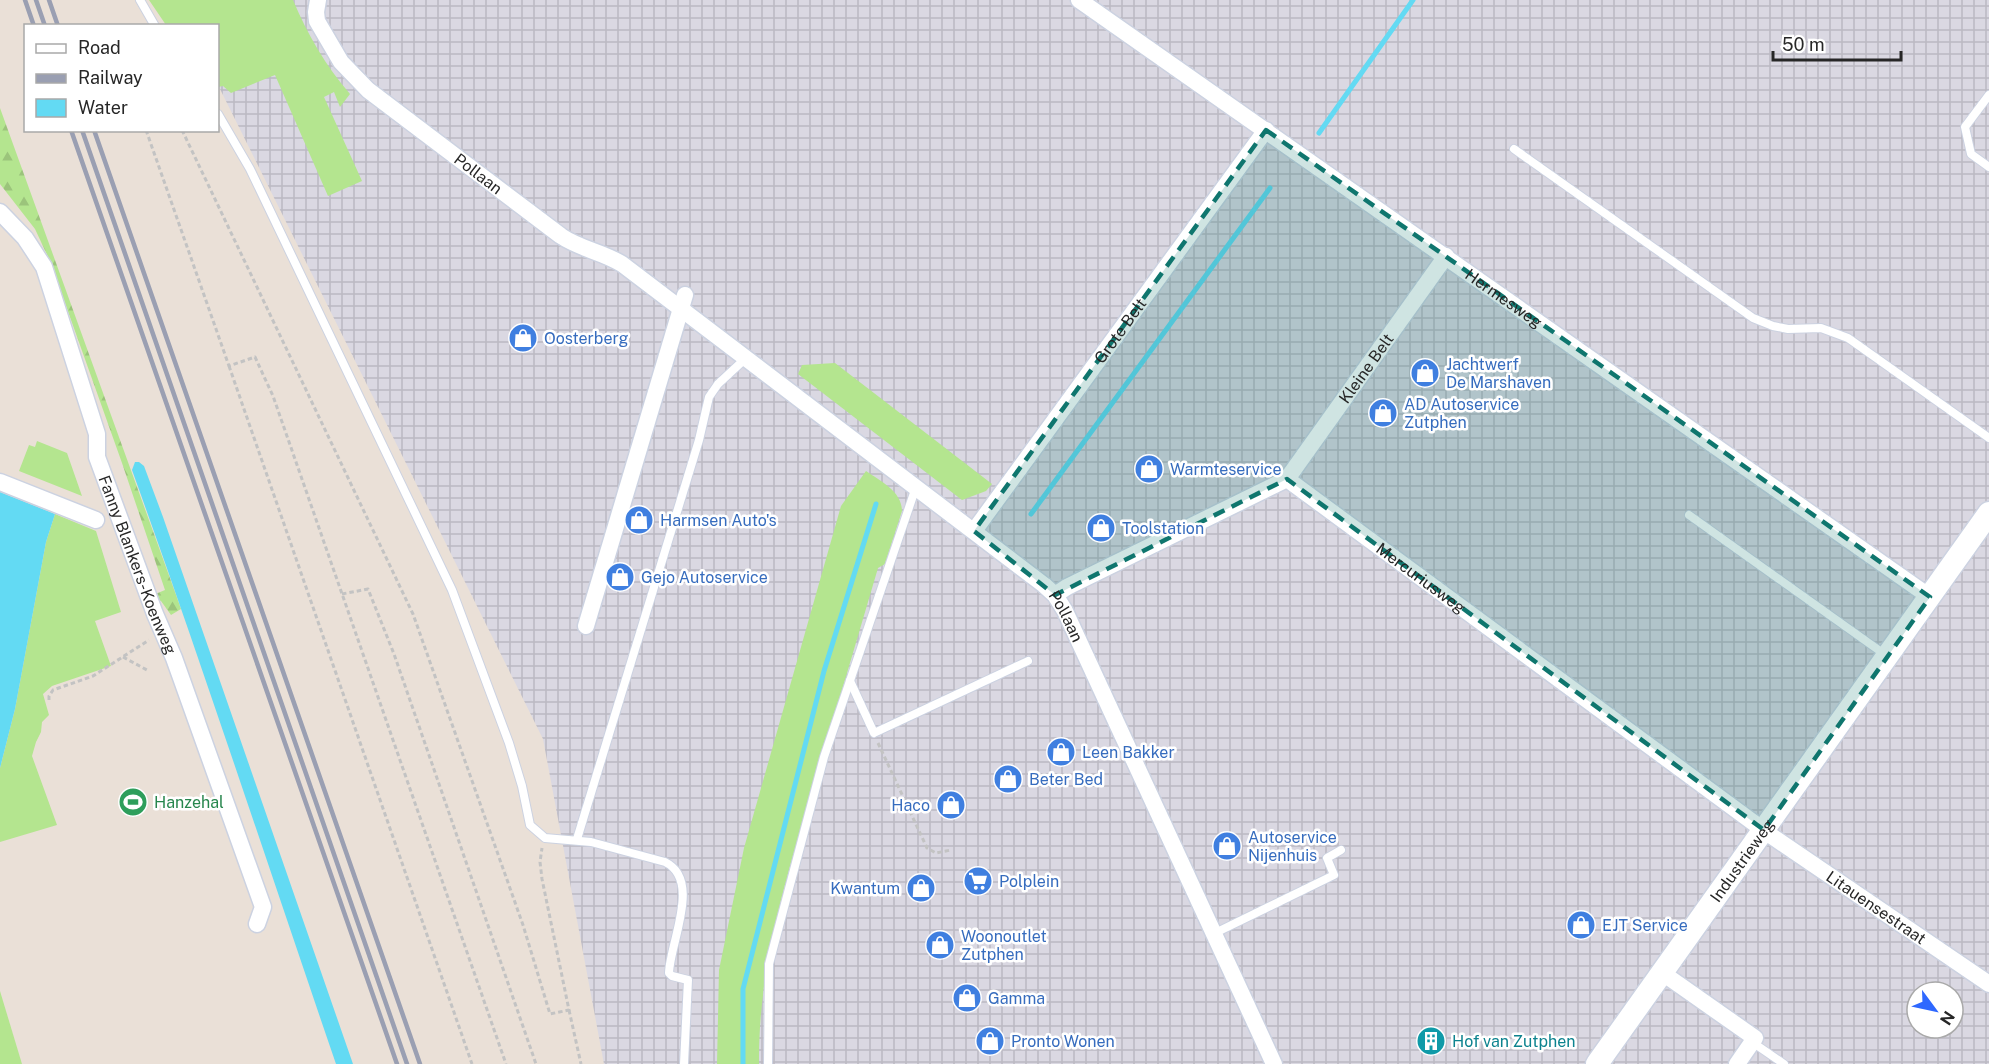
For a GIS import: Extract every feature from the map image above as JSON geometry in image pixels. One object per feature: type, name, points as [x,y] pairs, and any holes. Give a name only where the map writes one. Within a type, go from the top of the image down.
[{"type":"street","name":"Pollaan","points":[[318,0],[317,21],[341,62],[368,90],[561,236],[578,246],[613,258],[683,302],[746,358],[1055,595],[1065,611],[1274,1064]]},
{"type":"street","name":"Hermesweg","points":[[1079,0],[1930,597]]},
{"type":"street","name":"Grote Belt","points":[[974,531],[1266,130]]},
{"type":"street","name":"Fanny Blankers-Koenweg","points":[[0,212],[25,238],[44,267],[97,434],[97,457],[174,658],[263,907],[257,924]]},
{"type":"street","name":"Kleine Belt","points":[[1287,479],[1446,256]]},
{"type":"street","points":[[586,626],[683,302]]},
{"type":"street","points":[[1055,595],[1287,479]]},
{"type":"street","name":"Mercuriusweg","points":[[1287,479],[1764,830]]},
{"type":"street","points":[[0,482],[96,520]]},
{"type":"street","name":"Industrieweg","points":[[1597,1064],[1989,513]]},
{"type":"street","name":"Litauensestraat","points":[[1764,830],[1989,984]]},
{"type":"street","points":[[1661,972],[1755,1038],[1737,1064]]},
{"type":"lane","points":[[140,0],[154,24]]},
{"type":"lane","points":[[1989,95],[1965,127],[1971,154],[1989,167]]},
{"type":"lane","points":[[219,116],[260,190],[452,590],[509,743],[522,786],[530,825],[545,838],[577,839],[665,862],[680,877],[683,892],[682,904],[669,973],[687,979],[688,983],[685,1004],[684,1064]]},
{"type":"lane","points":[[1514,149],[1754,318],[1788,329],[1821,328],[1848,338],[1989,438]]},
{"type":"lane","points":[[577,839],[699,440],[709,397],[724,378],[746,358]]},
{"type":"lane","points":[[768,1064],[769,964],[824,757],[916,487]]},
{"type":"lane","points":[[1689,515],[1888,656]]},
{"type":"lane","points":[[850,681],[874,734],[1028,661]]},
{"type":"lane","points":[[1213,934],[1334,875],[1327,858],[1341,850]]},
{"type":"lane","points":[[1752,1042],[1784,1064]]},
{"type":"path","points":[[147,132],[472,1064]]},
{"type":"path","points":[[183,132],[413,614],[523,925],[550,1014],[569,1010]]},
{"type":"path","points":[[229,366],[255,357],[262,370],[506,1064]]},
{"type":"path","points":[[342,594],[368,589],[394,654],[536,1064]]},
{"type":"path","points":[[49,700],[53,690],[93,676],[144,645],[161,628]]},
{"type":"path","points":[[123,657],[147,670]]},
{"type":"path","points":[[874,734],[927,848],[936,853],[951,850]]},
{"type":"path","points":[[545,838],[540,862],[542,879],[582,1064]]},
{"type":"highlighted area","points":[[1266,130],[1930,597],[1764,830],[1287,479],[1055,595],[974,531]]},
{"type":"shaded area","points":[[175,0],[1989,0],[1989,1064],[604,1064],[543,739],[219,87],[219,24],[215,24]]},
{"type":"green space","points":[[149,0],[293,0],[318,49],[350,94],[340,107],[334,92],[324,97],[362,181],[328,196],[275,75],[231,93],[223,86],[219,87],[219,24],[165,24]]},
{"type":"green space","points":[[0,108],[181,609],[171,615],[161,601],[154,598],[153,595],[165,590],[50,261],[35,229],[0,184]]},
{"type":"green space","points":[[835,363],[992,484],[986,491],[962,500],[798,374],[802,365]]},
{"type":"green space","points":[[37,441],[67,453],[82,496],[19,471],[29,445],[35,447]]},
{"type":"green space","points":[[866,471],[894,492],[902,511],[885,564],[878,568],[783,892],[763,994],[759,1064],[717,1064],[719,970],[744,848],[841,506]]},
{"type":"green space","points":[[55,514],[96,531],[121,612],[95,621],[111,666],[52,686],[43,694],[49,715],[42,722],[41,732],[32,756],[57,825],[0,842],[0,768],[15,709],[46,542]]},
{"type":"green space","points":[[0,991],[22,1064],[0,1064]]},
{"type":"water","points":[[135,462],[144,466],[163,517],[353,1064],[336,1064],[132,470]]},
{"type":"water","points":[[0,492],[55,514],[46,542],[15,709],[0,768]]},
{"type":"waterway","points":[[1319,133],[1413,0]]},
{"type":"waterway","points":[[1031,514],[1270,188]]},
{"type":"waterway","points":[[743,1064],[743,989],[824,671],[876,504]]},
{"type":"railway","points":[[25,0],[33,24]]},
{"type":"railway","points":[[36,0],[44,24]]},
{"type":"railway","points":[[49,0],[57,24]]},
{"type":"railway","points":[[72,132],[397,1064]]},
{"type":"railway","points":[[83,132],[407,1064]]},
{"type":"railway","points":[[95,132],[420,1064]]},
{"type":"place","name":"Oosterberg","points":[[523,338]]},
{"type":"place","name":"Jachtwerf De Marshaven","points":[[1425,373]]},
{"type":"place","name":"AD Autoservice Zutphen","points":[[1383,413]]},
{"type":"place","name":"Warmteservice","points":[[1149,469]]},
{"type":"place","name":"Harmsen Auto's","points":[[639,520]]},
{"type":"place","name":"Toolstation","points":[[1101,528]]},
{"type":"place","name":"Gejo Autoservice","points":[[620,577]]},
{"type":"place","name":"Leen Bakker","points":[[1061,752]]},
{"type":"place","name":"Beter Bed","points":[[1008,779]]},
{"type":"place","name":"Hanzehal","points":[[133,802]]},
{"type":"place","name":"Haco","points":[[951,805]]},
{"type":"place","name":"Autoservice Nijenhuis","points":[[1227,846]]},
{"type":"place","name":"Polplein","points":[[978,881]]},
{"type":"place","name":"Kwantum","points":[[921,888]]},
{"type":"place","name":"EJT Service","points":[[1581,925]]},
{"type":"place","name":"Woonoutlet Zutphen","points":[[940,945]]},
{"type":"place","name":"Gamma","points":[[967,998]]},
{"type":"place","name":"Pronto Wonen","points":[[990,1041]]},
{"type":"place","name":"Hof van Zutphen","points":[[1431,1041]]}]
